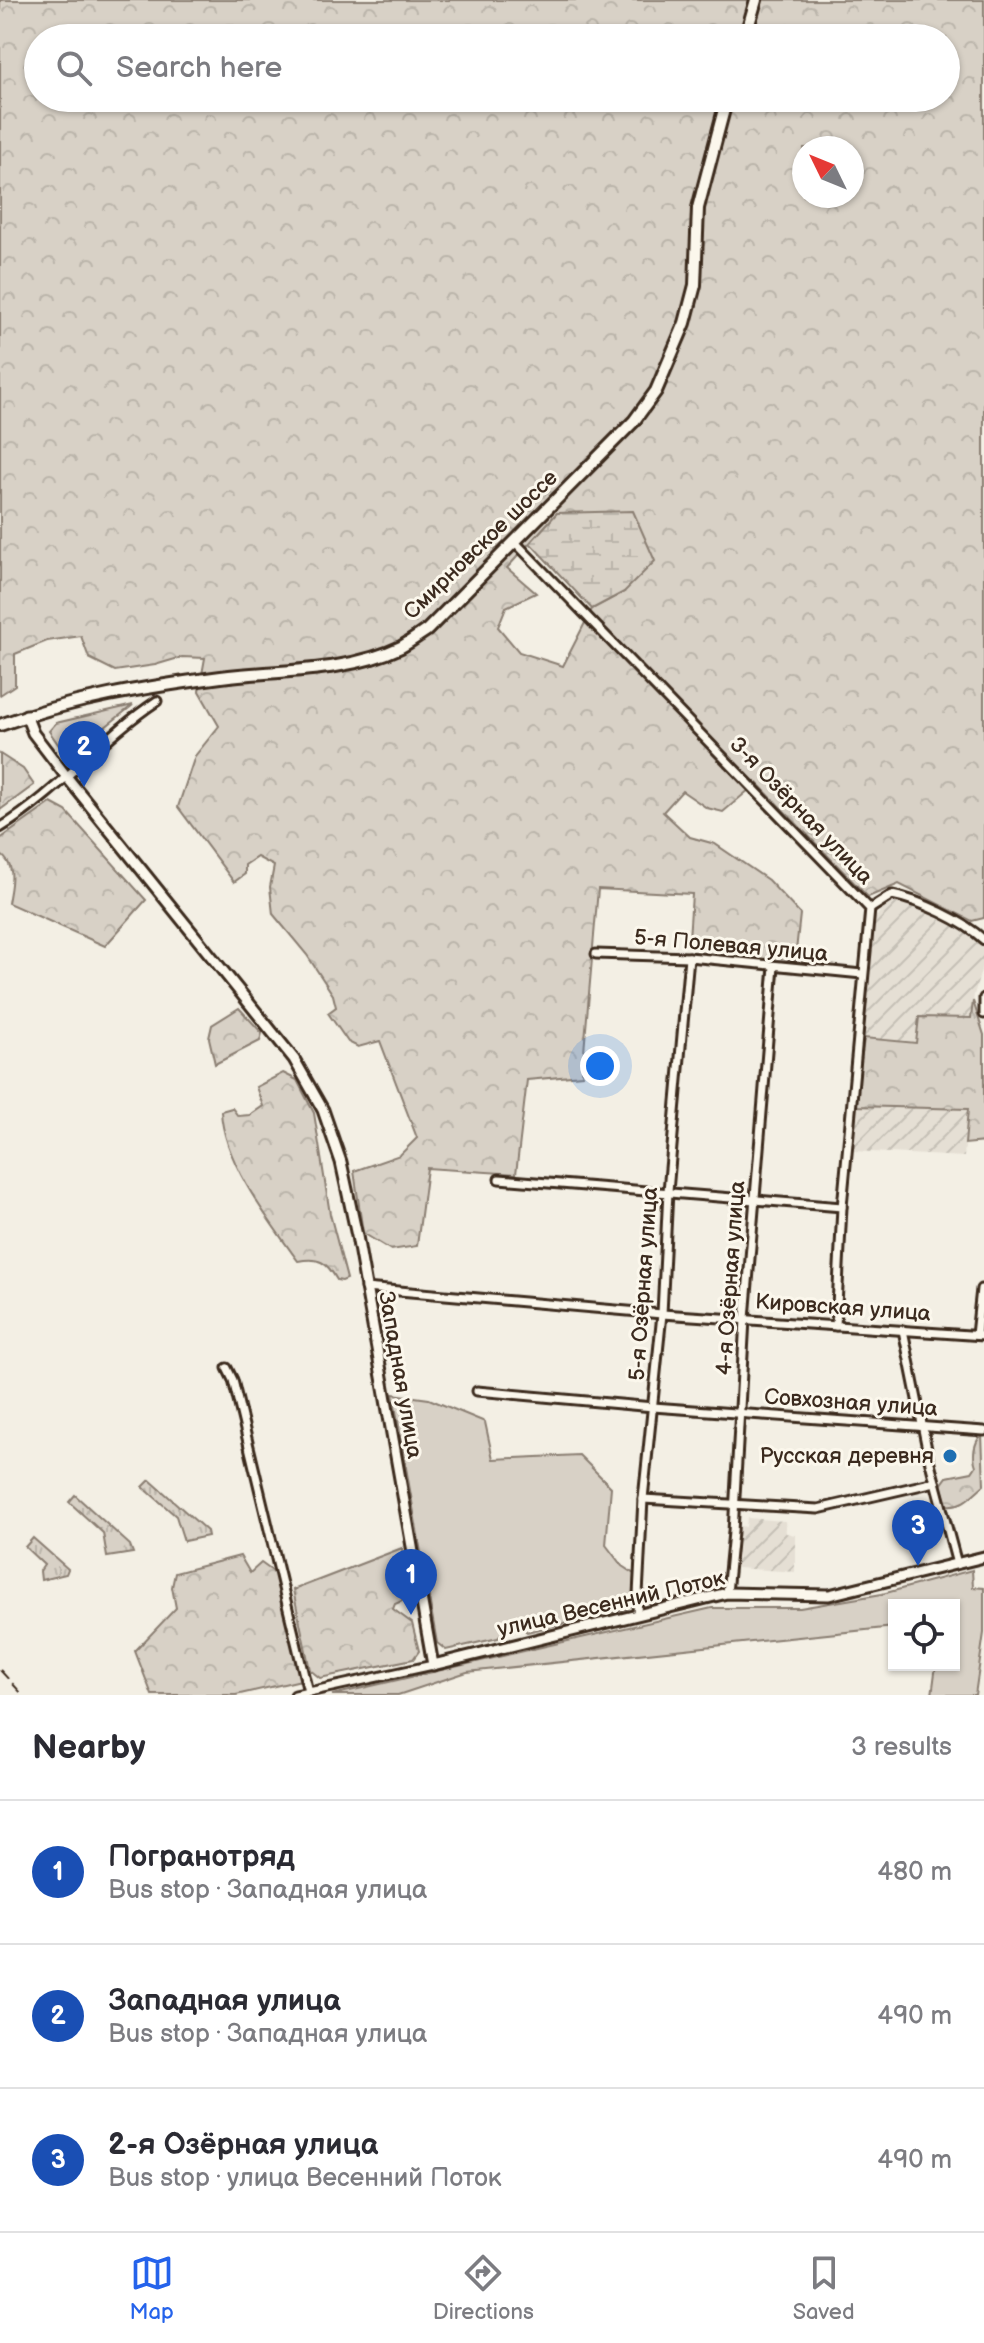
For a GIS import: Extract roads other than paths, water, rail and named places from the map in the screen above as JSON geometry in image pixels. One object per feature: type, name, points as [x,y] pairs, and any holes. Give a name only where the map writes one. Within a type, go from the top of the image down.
[{"type":"main road","points":[[749,24],[756,0]]},
{"type":"main road","name":"Смирновское шоссе","points":[[0,725],[26,715],[115,693],[322,667],[367,658],[400,647],[427,630],[634,421],[656,391],[685,323],[695,285],[698,208],[723,112]]},
{"type":"street","name":"3-я Озёрная улица","points":[[515,542],[870,909],[842,1207],[836,1326]]},
{"type":"street","points":[[0,828],[66,776],[131,718],[157,701]]},
{"type":"street","name":"Западная улица","points":[[26,715],[33,733],[66,776],[294,1059],[314,1092],[337,1143],[357,1236],[433,1665]]},
{"type":"street","points":[[870,909],[892,895],[908,898],[974,931],[984,940]]},
{"type":"street","name":"5-я Полевая улица","points":[[596,954],[689,957],[862,974]]},
{"type":"street","name":"5-я Озёрная улица","points":[[637,1614],[643,1499],[662,1314],[668,1191],[689,957]]},
{"type":"street","name":"4-я Озёрная улица","points":[[727,1593],[745,1319],[774,966]]},
{"type":"street","points":[[984,998],[984,1014]]},
{"type":"street","points":[[499,1179],[842,1207]]},
{"type":"street","name":"Кировская улица","points":[[365,1288],[662,1314],[980,1336]]},
{"type":"street","points":[[980,1336],[981,1289]]},
{"type":"street","points":[[903,1330],[922,1427],[957,1564]]},
{"type":"street","points":[[227,1368],[233,1380],[308,1692]]},
{"type":"street","name":"Совхозная улица","points":[[477,1391],[984,1431]]},
{"type":"street","points":[[643,1499],[818,1509],[935,1482]]},
{"type":"street","name":"улица Весенний Поток","points":[[295,1695],[433,1665],[727,1593],[829,1595],[984,1557]]},
{"type":"railway","points":[[0,1670],[23,1695]]},
{"type":"place","name":"Западная улица","points":[[84,787]]},
{"type":"place","name":"Русская деревня","points":[[950,1456]]},
{"type":"place","name":"2-я Озёрная улица","points":[[918,1566]]},
{"type":"place","name":"Погранотряд","points":[[411,1615]]}]
